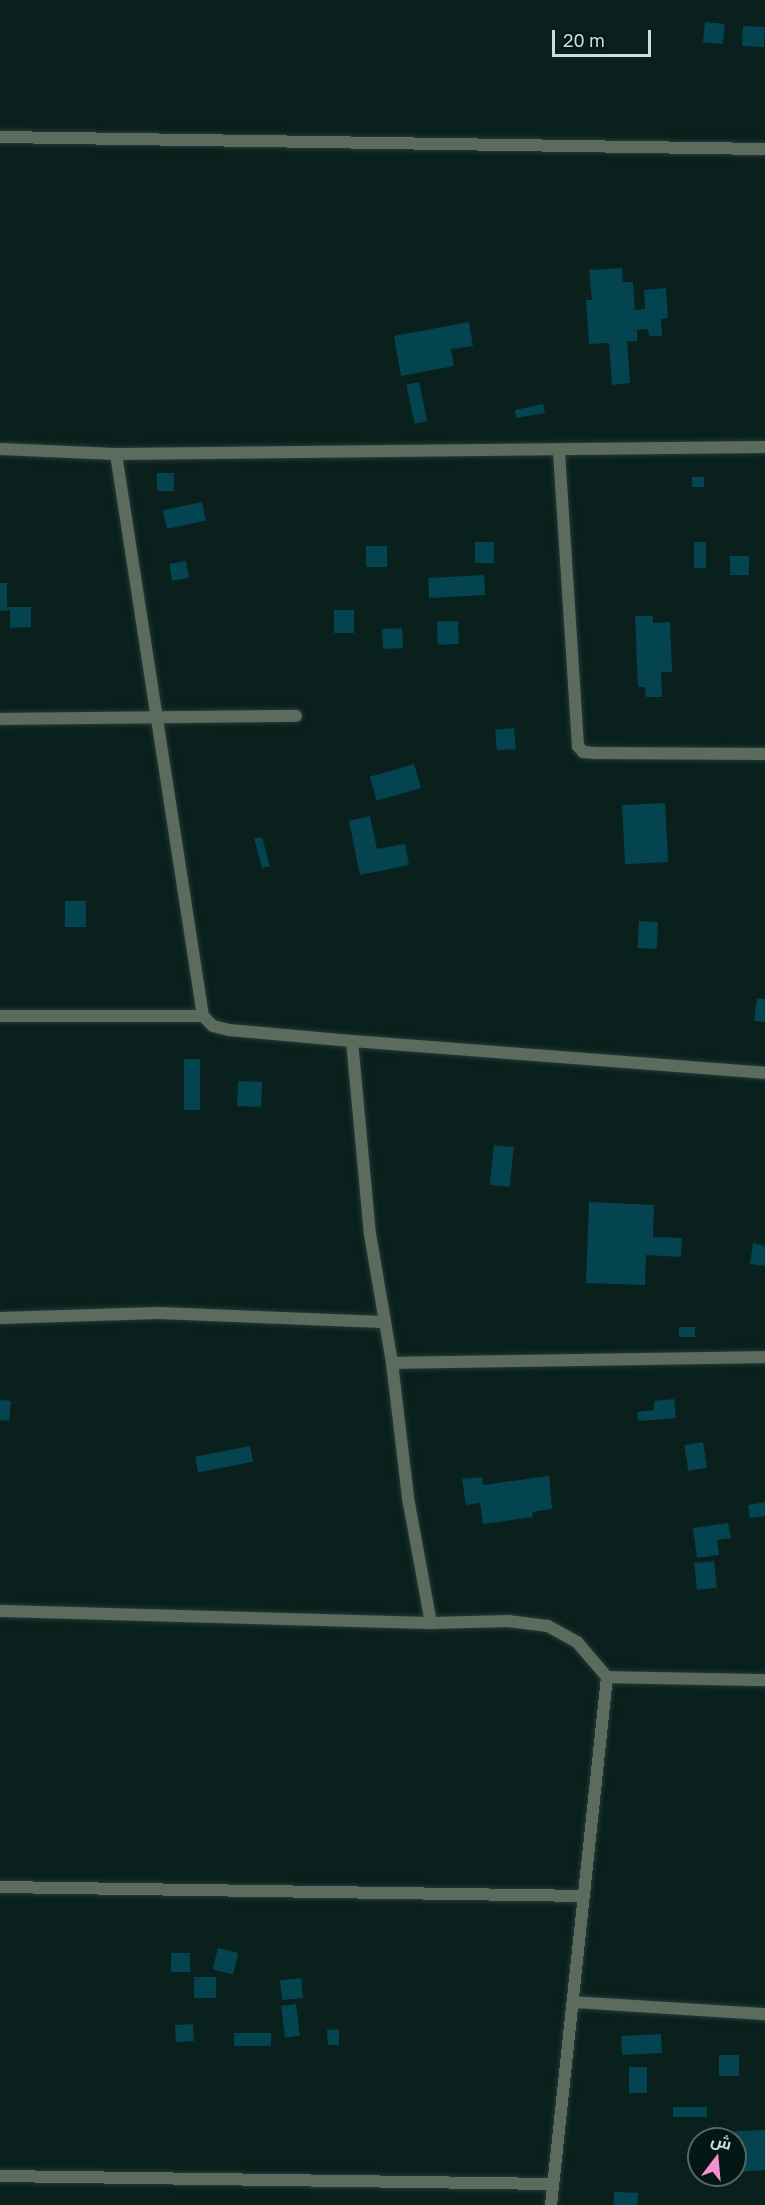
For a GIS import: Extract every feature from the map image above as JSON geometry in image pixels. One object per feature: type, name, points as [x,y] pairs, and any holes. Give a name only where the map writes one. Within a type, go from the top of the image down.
[{"type":"street","points":[[0,137],[765,149]]},
{"type":"street","points":[[0,449],[116,454],[559,452],[765,447]]},
{"type":"street","points":[[559,452],[578,746],[583,752],[596,753],[765,754]]},
{"type":"street","points":[[116,454],[159,718],[202,1016],[213,1026],[229,1030],[765,1073]]},
{"type":"street","points":[[0,719],[296,716]]},
{"type":"street","points":[[0,1016],[202,1016]]},
{"type":"street","points":[[352,1041],[382,1322],[392,1363],[408,1498],[430,1623]]},
{"type":"street","points":[[0,1318],[159,1313],[382,1322]]},
{"type":"street","points":[[392,1363],[765,1357]]},
{"type":"street","points":[[0,1611],[430,1623],[508,1621],[548,1626],[578,1642],[607,1677],[573,2002],[551,2184],[551,2205]]},
{"type":"street","points":[[607,1677],[765,1680]]},
{"type":"street","points":[[0,1887],[584,1896]]},
{"type":"street","points":[[573,2002],[765,2014]]},
{"type":"street","points":[[0,2176],[551,2184]]},
{"type":"building","points":[[705,22],[725,24],[723,44],[703,42]]},
{"type":"building","points":[[743,26],[765,27],[764,47],[742,46]]},
{"type":"building","points":[[622,268],[623,282],[633,282],[635,310],[645,309],[644,290],[666,288],[668,318],[661,319],[662,336],[649,336],[648,329],[637,330],[637,341],[627,341],[630,383],[612,385],[609,343],[589,344],[586,300],[592,300],[589,270]]},
{"type":"building","points":[[469,322],[473,346],[451,349],[454,366],[401,376],[394,336]]},
{"type":"building","points":[[419,382],[427,421],[415,424],[406,385]]},
{"type":"building","points":[[543,404],[545,413],[516,418],[515,410]]},
{"type":"building","points":[[157,473],[174,473],[174,491],[157,491]]},
{"type":"building","points":[[692,477],[704,477],[704,487],[692,487]]},
{"type":"building","points":[[202,502],[206,521],[167,529],[163,510]]},
{"type":"building","points":[[475,542],[494,542],[494,563],[475,563]]},
{"type":"building","points":[[694,542],[706,542],[706,568],[694,568]]},
{"type":"building","points":[[366,546],[387,546],[387,567],[366,567]]},
{"type":"building","points":[[730,556],[749,556],[749,575],[730,575]]},
{"type":"building","points":[[186,561],[189,578],[172,581],[169,564]]},
{"type":"building","points":[[484,575],[485,595],[429,598],[428,578]]},
{"type":"building","points":[[0,583],[7,583],[7,607],[31,607],[31,627],[10,628],[10,610],[0,611]]},
{"type":"building","points":[[334,610],[354,610],[354,633],[334,633]]},
{"type":"building","points":[[635,616],[653,616],[653,623],[670,622],[672,672],[661,672],[662,697],[646,697],[645,687],[638,687]]},
{"type":"building","points":[[458,621],[459,644],[438,645],[437,622]]},
{"type":"building","points":[[402,628],[403,648],[383,649],[382,629]]},
{"type":"building","points":[[514,728],[516,749],[497,751],[495,730]]},
{"type":"building","points":[[414,764],[421,788],[377,801],[370,777]]},
{"type":"building","points":[[665,803],[668,862],[625,864],[622,805]]},
{"type":"building","points":[[370,816],[377,849],[405,844],[409,865],[360,875],[349,821]]},
{"type":"building","points":[[262,837],[270,866],[262,868],[254,839]]},
{"type":"building","points":[[65,901],[86,901],[86,927],[65,927]]},
{"type":"building","points":[[639,921],[658,922],[657,949],[638,948]]},
{"type":"building","points":[[757,998],[765,999],[765,1022],[754,1021]]},
{"type":"building","points":[[184,1059],[200,1059],[200,1110],[184,1110]]},
{"type":"building","points":[[238,1081],[262,1082],[261,1107],[237,1106]]},
{"type":"building","points":[[494,1145],[514,1147],[510,1187],[490,1185]]},
{"type":"building","points":[[589,1202],[654,1205],[653,1237],[682,1238],[681,1257],[646,1255],[645,1285],[586,1283]]},
{"type":"building","points":[[753,1243],[765,1246],[765,1266],[750,1264]]},
{"type":"building","points":[[679,1327],[695,1327],[695,1337],[679,1337]]},
{"type":"building","points":[[674,1399],[676,1418],[638,1421],[637,1412],[654,1410],[654,1401]]},
{"type":"building","points":[[0,1400],[11,1401],[9,1421],[0,1420]]},
{"type":"building","points":[[703,1442],[707,1468],[688,1471],[684,1445]]},
{"type":"building","points":[[250,1446],[253,1462],[198,1472],[195,1457]]},
{"type":"building","points":[[549,1476],[552,1509],[532,1512],[533,1517],[483,1524],[480,1503],[466,1505],[462,1479],[482,1477],[483,1485]]},
{"type":"building","points":[[765,1502],[765,1516],[750,1518],[748,1505]]},
{"type":"building","points":[[728,1523],[731,1538],[717,1540],[719,1555],[697,1558],[693,1528]]},
{"type":"building","points":[[714,1561],[717,1588],[697,1590],[694,1563]]},
{"type":"building","points":[[218,1948],[238,1953],[233,1974],[213,1969]]},
{"type":"building","points":[[171,1953],[190,1953],[190,1972],[171,1972]]},
{"type":"building","points":[[194,1977],[216,1977],[216,1998],[194,1998]]},
{"type":"building","points":[[301,1978],[303,1998],[282,2000],[280,1980]]},
{"type":"building","points":[[296,2004],[300,2036],[285,2038],[281,2006]]},
{"type":"building","points":[[193,2024],[194,2041],[176,2042],[175,2025]]},
{"type":"building","points":[[339,2029],[339,2045],[328,2045],[327,2030]]},
{"type":"building","points":[[234,2033],[271,2033],[271,2046],[234,2046]]},
{"type":"building","points":[[661,2034],[662,2053],[622,2055],[621,2036]]},
{"type":"building","points":[[719,2055],[739,2055],[739,2076],[719,2076]]},
{"type":"building","points":[[629,2067],[647,2067],[647,2093],[629,2093]]},
{"type":"building","points":[[673,2107],[707,2107],[707,2117],[673,2117]]},
{"type":"building","points":[[765,2130],[765,2170],[747,2171],[747,2131]]},
{"type":"building","points":[[614,2192],[638,2193],[638,2205],[614,2205]]}]
